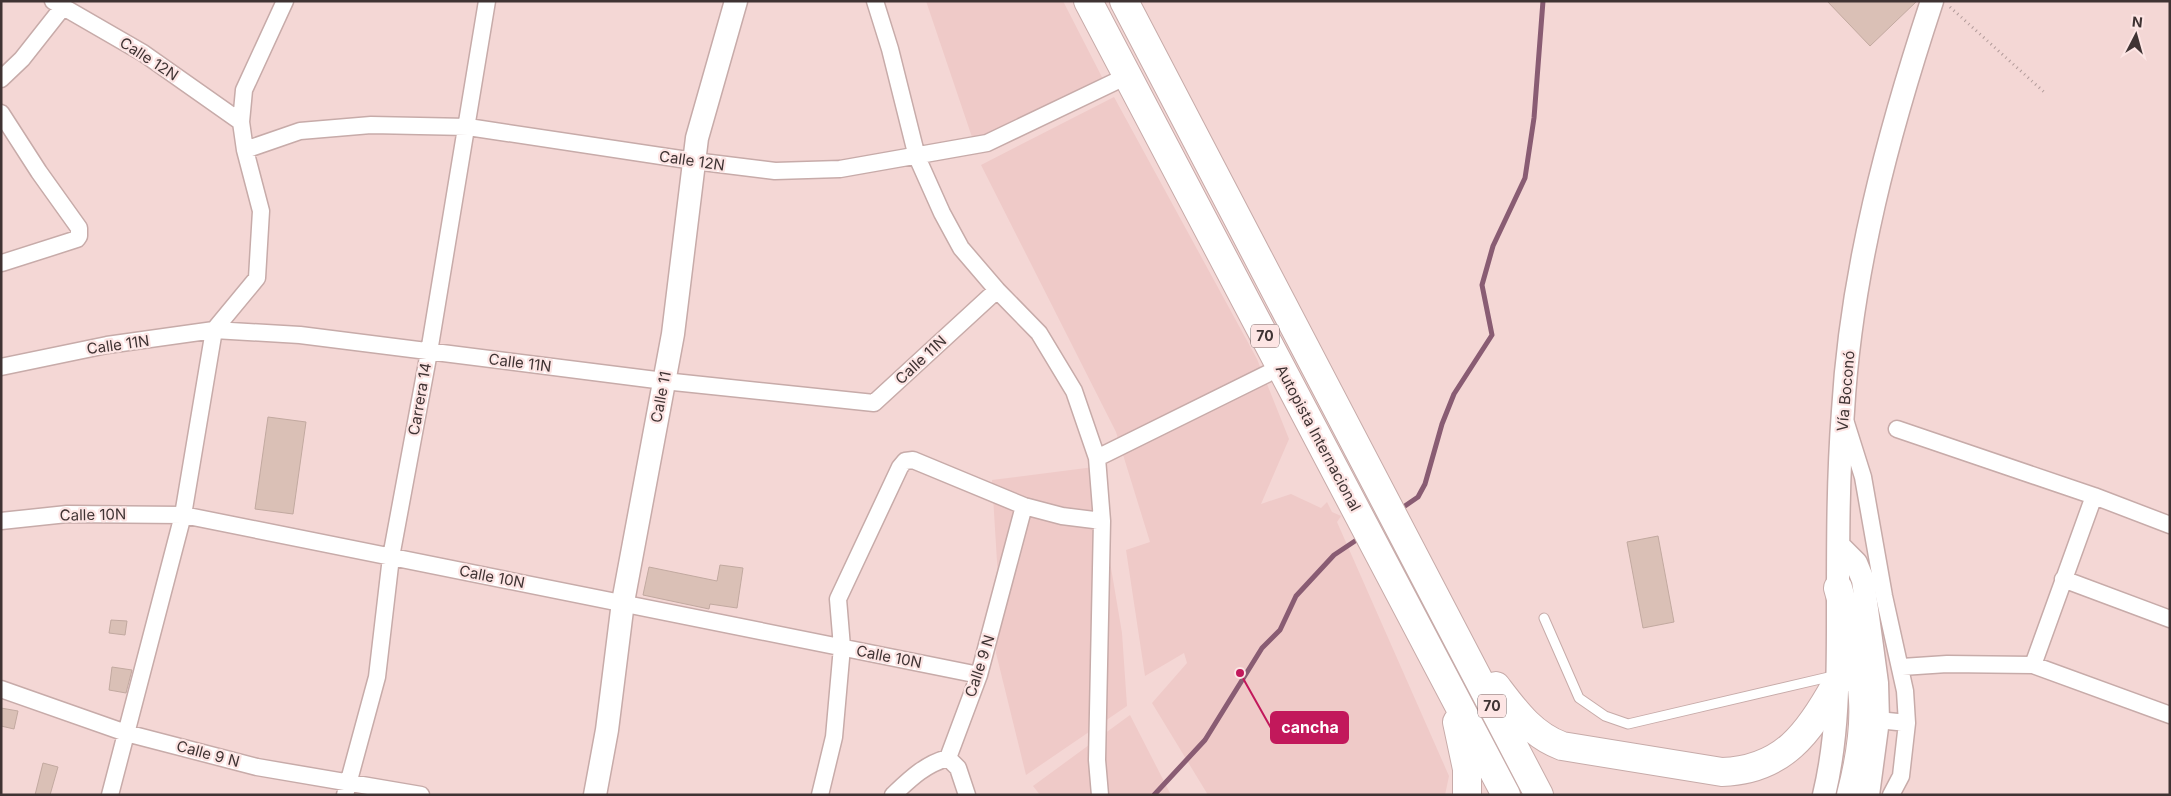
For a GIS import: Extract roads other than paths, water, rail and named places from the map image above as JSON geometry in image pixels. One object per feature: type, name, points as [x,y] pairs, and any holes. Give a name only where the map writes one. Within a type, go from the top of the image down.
[{"type":"highway","name":"Autopista Internacional","points":[[1088,1],[1506,795]]},
{"type":"highway","name":"Autopista Internacional","points":[[1124,1],[1539,795]]},
{"type":"highway","points":[[1831,793],[1862,736],[1863,698],[1857,659],[1838,588]]},
{"type":"highway","points":[[1444,616],[1526,723],[1551,742],[1573,749],[1713,772],[1742,771],[1770,761],[1797,741],[1813,724],[1837,680]]},
{"type":"highway","points":[[1441,670],[1464,749],[1468,776],[1467,795]]},
{"type":"main road","name":"Calle 11","points":[[595,795],[607,730],[623,602],[678,301],[694,161],[704,107],[736,1]]},
{"type":"main road","name":"Vía Boconó","points":[[1831,793],[1831,754],[1837,680],[1842,412],[1852,321],[1875,199],[1910,66],[1932,1]]},
{"type":"main road","points":[[1839,546],[1856,563],[1863,580],[1877,683],[1878,720],[1868,795]]},
{"type":"street","points":[[110,795],[183,515],[214,330],[257,278],[261,211],[245,150],[241,122],[244,90],[285,1]]},
{"type":"street","name":"Carrera 14","points":[[347,789],[377,677],[391,557],[468,127],[487,1]]},
{"type":"street","points":[[875,1],[890,49],[917,157],[961,248],[996,290],[1040,333],[1074,391],[1097,458],[1102,521],[1096,760],[1100,795]]},
{"type":"street","points":[[1,79],[22,59],[58,4]]},
{"type":"street","name":"Calle 12N","points":[[58,4],[143,53],[241,122]]},
{"type":"street","name":"Calle 12N","points":[[245,150],[300,131],[371,125],[468,127],[694,161],[775,171],[840,169],[917,157],[987,143],[1128,76]]},
{"type":"street","points":[[1,113],[80,232],[77,239],[2,263]]},
{"type":"street","name":"Calle 11N","points":[[1,366],[107,345],[214,330],[300,335],[664,381],[874,403],[996,290]]},
{"type":"street","points":[[1097,458],[1281,367]]},
{"type":"street","points":[[1842,412],[1863,477],[1884,596],[1902,667],[1907,723],[1901,776],[1890,795]]},
{"type":"street","points":[[1897,428],[2094,496],[2170,526]]},
{"type":"street","points":[[820,795],[834,737],[842,647],[838,599],[900,467],[905,461],[912,460],[1024,506],[1062,516],[1102,521]]},
{"type":"street","points":[[2033,665],[2094,496]]},
{"type":"street","name":"Calle 9 N","points":[[948,758],[979,675],[1024,506]]},
{"type":"street","name":"Calle 10N","points":[[1,521],[67,514],[183,515],[979,675]]},
{"type":"street","points":[[2063,579],[2170,619]]},
{"type":"street","points":[[1902,667],[1947,664],[2033,665],[2170,715]]},
{"type":"street","name":"Calle 9 N","points":[[1,689],[126,733],[257,767],[347,789],[421,795]]},
{"type":"street","points":[[1878,720],[1907,723]]},
{"type":"street","points":[[893,795],[920,771],[935,761],[948,758],[958,768],[967,795]]},
{"type":"lane","points":[[1544,618],[1579,698],[1606,716],[1628,724],[1837,680]]},
{"type":"waterway","points":[[1399,510],[1418,497],[1425,484],[1442,424],[1454,394],[1492,335],[1482,285],[1493,246],[1525,178],[1534,118],[1543,1]]},
{"type":"waterway","points":[[1154,795],[1205,740],[1262,648],[1280,630],[1296,596],[1334,555],[1361,537]]},
{"type":"place","name":"cancha","points":[[1240,673]]}]
